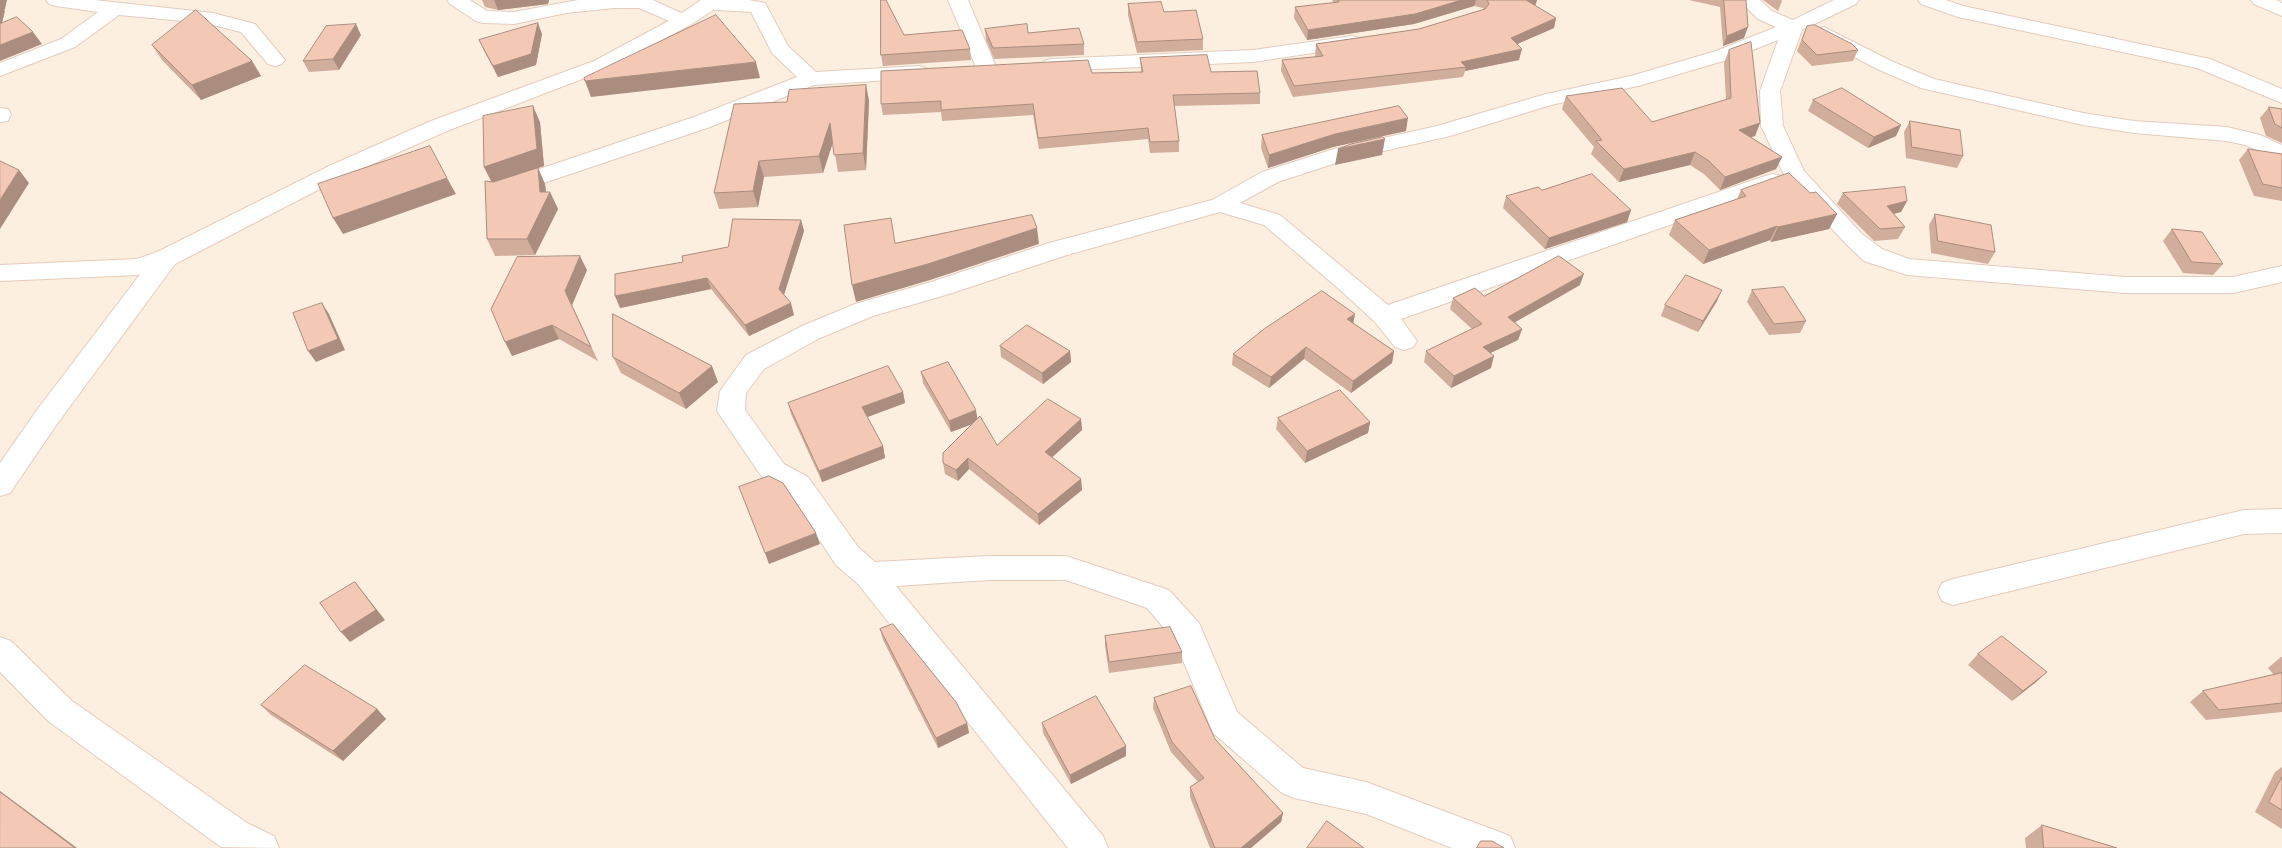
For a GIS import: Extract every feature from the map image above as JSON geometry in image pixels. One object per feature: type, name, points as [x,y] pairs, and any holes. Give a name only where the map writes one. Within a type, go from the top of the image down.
[{"type":"street","points":[[56,0],[115,9],[206,17],[248,28],[274,60]]},
{"type":"street","points":[[457,0],[483,17],[514,18],[566,7],[614,2],[642,2],[683,21]]},
{"type":"street","points":[[958,0],[986,68]]},
{"type":"street","points":[[1749,0],[1765,15],[1799,25],[1928,84],[2082,119],[2134,127],[2227,134],[2252,140],[2282,153]]},
{"type":"street","points":[[1090,848],[869,575],[847,556],[798,485],[774,472],[731,411],[734,391],[756,362],[811,332],[864,310],[940,288],[1058,249],[1220,205],[1270,177],[1342,154],[1442,131],[1546,100],[1635,81],[1723,55],[1799,25],[1849,0]]},
{"type":"street","points":[[1928,0],[1967,13],[2203,63],[2282,97]]},
{"type":"street","points":[[2262,0],[2282,10]]},
{"type":"street","points":[[0,273],[138,267],[166,258],[337,171],[439,126],[601,65],[683,21],[709,2],[758,7],[779,49],[811,78]]},
{"type":"street","points":[[0,70],[68,43],[115,9]]},
{"type":"street","points":[[1799,25],[1770,90],[1772,126],[1794,174],[1854,239],[1873,255],[1907,268],[2125,285],[2233,285],[2282,274]]},
{"type":"street","points":[[1035,65],[1253,56],[1374,38]]},
{"type":"street","points":[[500,190],[702,122],[811,78],[937,70]]},
{"type":"street","points":[[1384,316],[1794,174]]},
{"type":"street","points":[[1220,205],[1272,220],[1342,277],[1384,316],[1404,341]]},
{"type":"street","points":[[0,485],[47,417],[166,258]]},
{"type":"street","points":[[1953,592],[2244,522],[2282,520]]},
{"type":"street","points":[[869,575],[988,568],[1066,568],[1158,599],[1188,634],[1225,722],[1294,782],[1366,798],[1497,848]]},
{"type":"street","points":[[0,651],[60,711],[234,835],[261,848]]},
{"type":"building","points":[[881,0],[886,0],[904,35],[962,30],[970,49],[881,55]]},
{"type":"building","points":[[1338,0],[1462,0],[1415,14],[1308,30],[1295,7],[1339,2]]},
{"type":"building","points":[[1487,0],[1526,0],[1556,18],[1511,38],[1522,49],[1461,62],[1466,67],[1294,86],[1282,60],[1323,56],[1316,44],[1419,29],[1485,9],[1489,4]]},
{"type":"building","points":[[1724,0],[1746,0],[1748,27],[1727,36]]},
{"type":"building","points":[[1161,2],[1164,12],[1196,10],[1203,39],[1137,42],[1128,4]]},
{"type":"building","points":[[196,10],[252,61],[192,85],[152,45]]},
{"type":"building","points":[[716,15],[756,62],[585,81],[584,78]]},
{"type":"building","points":[[17,17],[33,32],[0,45],[0,24]]},
{"type":"building","points":[[538,23],[531,54],[493,66],[479,40]]},
{"type":"building","points":[[356,24],[333,59],[303,61],[326,26]]},
{"type":"building","points":[[1027,24],[1028,33],[1079,28],[1084,44],[993,48],[985,29]]},
{"type":"building","points":[[1815,25],[1852,44],[1858,50],[1817,55],[1802,40],[1807,26]]},
{"type":"building","points":[[1751,42],[1760,123],[1739,130],[1782,157],[1725,177],[1709,161],[1695,152],[1624,169],[1596,141],[1602,140],[1566,96],[1622,88],[1652,122],[1731,98],[1729,50]]},
{"type":"building","points":[[1207,55],[1211,72],[1257,71],[1260,93],[1173,95],[1179,141],[1150,142],[1148,128],[1038,138],[1033,104],[941,110],[941,101],[881,104],[881,71],[1088,60],[1092,73],[1143,72],[1140,58]]},
{"type":"building","points":[[866,85],[863,153],[834,155],[830,123],[819,156],[759,161],[753,191],[714,193],[734,104],[787,102],[789,90]]},
{"type":"building","points":[[1842,88],[1901,125],[1874,137],[1813,100]]},
{"type":"building","points":[[533,106],[537,149],[484,167],[483,116]]},
{"type":"building","points":[[1399,106],[1408,118],[1335,134],[1269,155],[1262,135]]},
{"type":"building","points":[[2269,107],[2282,109],[2282,128],[2275,124]]},
{"type":"building","points":[[1910,121],[1960,130],[1963,156],[1912,147]]},
{"type":"building","points":[[1383,137],[1385,139],[1338,149],[1351,144]]},
{"type":"building","points":[[430,146],[447,178],[333,218],[318,184]]},
{"type":"building","points":[[2248,149],[2282,154],[2282,188],[2263,184]]},
{"type":"building","points":[[0,161],[19,170],[0,200]]},
{"type":"building","points":[[538,168],[540,192],[550,192],[527,239],[487,239],[485,181],[493,182]]},
{"type":"building","points":[[1789,173],[1810,193],[1816,192],[1837,214],[1777,226],[1709,250],[1675,220],[1746,196],[1741,190]]},
{"type":"building","points":[[1592,174],[1631,210],[1549,238],[1506,196],[1538,187],[1542,190]]},
{"type":"building","points":[[1905,187],[1907,201],[1887,206],[1905,227],[1880,229],[1843,193]]},
{"type":"building","points":[[1935,214],[1991,225],[1995,252],[1938,241]]},
{"type":"building","points":[[1032,215],[1037,228],[928,264],[852,285],[844,225],[891,218],[895,243]]},
{"type":"building","points":[[733,219],[801,220],[779,289],[791,303],[745,325],[707,278],[615,296],[615,274],[683,262],[682,256],[728,247]]},
{"type":"building","points":[[2172,229],[2202,232],[2223,264],[2192,262]]},
{"type":"building","points":[[580,256],[565,291],[591,347],[552,325],[505,342],[491,309],[517,257]]},
{"type":"building","points":[[1559,256],[1584,274],[1508,317],[1522,329],[1483,347],[1494,356],[1454,376],[1426,351],[1482,324],[1453,298],[1475,288],[1484,296]]},
{"type":"building","points":[[1686,275],[1722,290],[1703,321],[1665,305]]},
{"type":"building","points":[[1784,287],[1806,321],[1774,324],[1752,290]]},
{"type":"building","points":[[1322,291],[1355,314],[1347,319],[1394,351],[1353,381],[1306,347],[1271,377],[1233,354],[1264,329]]},
{"type":"building","points":[[322,303],[338,339],[308,351],[293,313]]},
{"type":"building","points":[[613,314],[712,366],[679,393],[613,357]]},
{"type":"building","points":[[1027,325],[1070,351],[1042,373],[1000,346]]},
{"type":"building","points":[[948,362],[976,410],[949,421],[921,372]]},
{"type":"building","points":[[888,366],[903,392],[862,407],[883,446],[819,471],[788,403]]},
{"type":"building","points":[[1340,390],[1370,422],[1307,451],[1278,418]]},
{"type":"building","points":[[1048,399],[1081,419],[1045,452],[1081,479],[1038,514],[968,458],[956,470],[943,463],[943,453],[980,416],[997,445]]},
{"type":"building","points":[[769,476],[783,483],[816,533],[765,553],[739,487]]},
{"type":"building","points":[[355,582],[376,610],[341,632],[320,603]]},
{"type":"building","points":[[893,624],[956,702],[967,723],[936,738],[880,629]]},
{"type":"building","points":[[1170,627],[1182,652],[1109,662],[1105,636]]},
{"type":"building","points":[[2002,636],[2047,672],[2023,691],[1978,654]]},
{"type":"building","points":[[305,665],[377,709],[333,751],[261,705]]},
{"type":"building","points":[[2282,673],[2282,703],[2219,710],[2203,691]]},
{"type":"building","points":[[1191,686],[1215,739],[1283,813],[1241,848],[1215,848],[1190,787],[1204,778],[1172,742],[1154,698]]},
{"type":"building","points":[[1096,696],[1126,746],[1070,775],[1042,723]]},
{"type":"building","points":[[2282,777],[2282,810],[2269,802]]},
{"type":"building","points":[[0,792],[75,848],[0,848]]},
{"type":"building","points":[[1327,821],[1364,848],[1307,848]]},
{"type":"building","points":[[2042,825],[2117,848],[2044,848]]},
{"type":"building","points":[[1481,841],[1492,841],[1504,848],[1477,848]]}]
